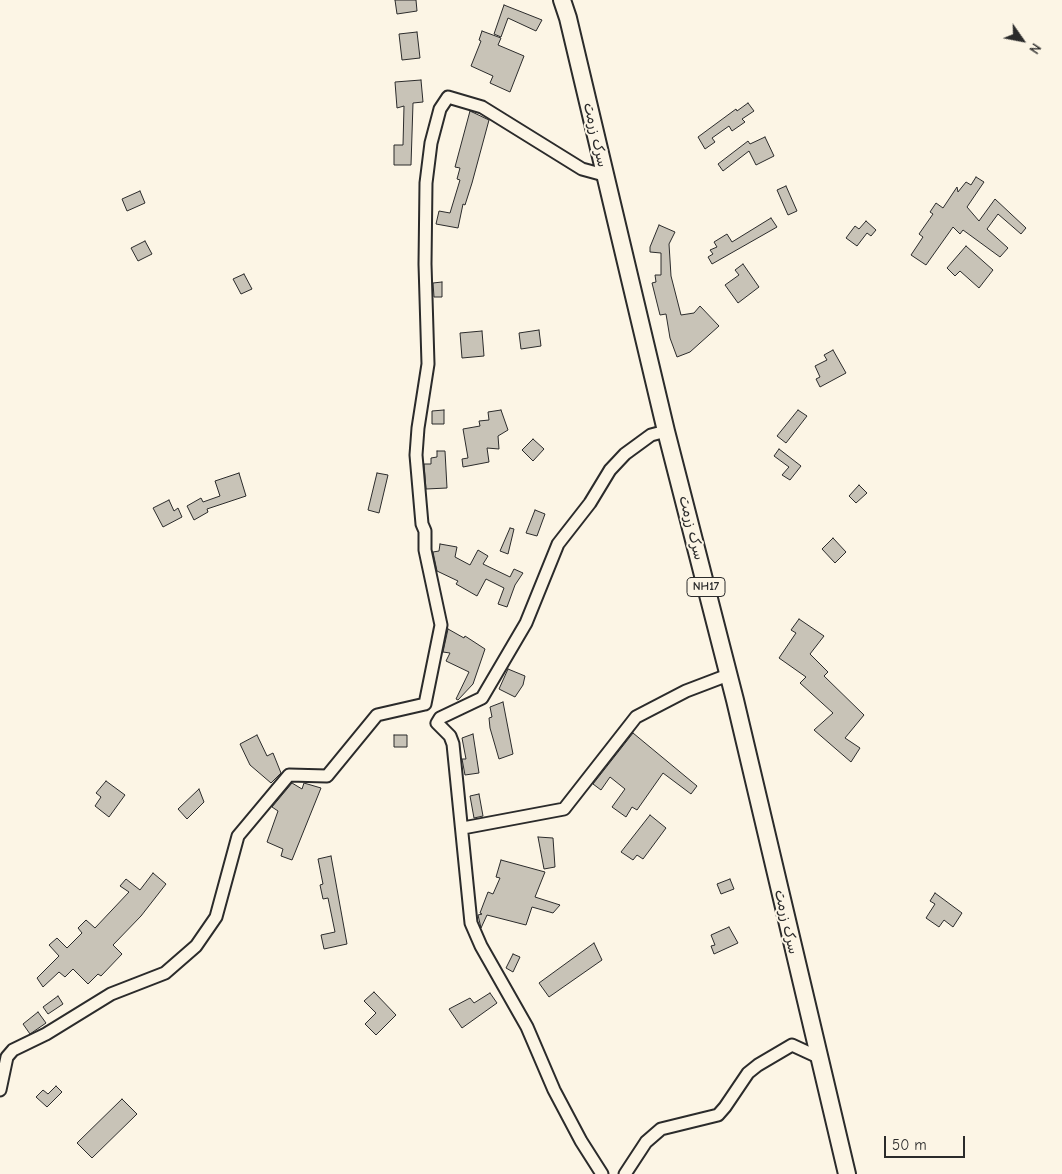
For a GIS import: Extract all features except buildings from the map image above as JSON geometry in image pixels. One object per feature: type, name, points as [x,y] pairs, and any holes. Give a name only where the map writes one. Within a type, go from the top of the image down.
[{"type":"highway","name":"سرک زرمت","points":[[562,0],[568,18],[666,431],[728,675],[846,1174]]},
{"type":"street","points":[[426,704],[441,625],[425,550],[425,531],[422,524],[416,455],[418,428],[428,364],[425,264],[426,183],[431,143],[440,109],[448,97],[482,107],[582,170],[604,174]]},
{"type":"street","points":[[602,1174],[581,1141],[554,1090],[527,1027],[481,946],[471,923],[463,828],[454,768],[453,744],[450,736],[437,723],[440,718],[482,698],[526,623],[558,544],[590,503],[610,470],[625,454],[651,435],[666,431]]},
{"type":"street","points":[[463,828],[564,809],[636,717],[686,691],[728,675]]},
{"type":"street","points":[[426,704],[440,718]]},
{"type":"street","points":[[0,1090],[7,1057],[13,1050],[46,1034],[111,994],[165,973],[196,946],[216,917],[238,836],[289,774],[327,776],[377,715],[426,704]]},
{"type":"street","points":[[625,1174],[646,1142],[661,1129],[718,1114],[748,1074],[758,1065],[792,1045],[818,1057]]}]
